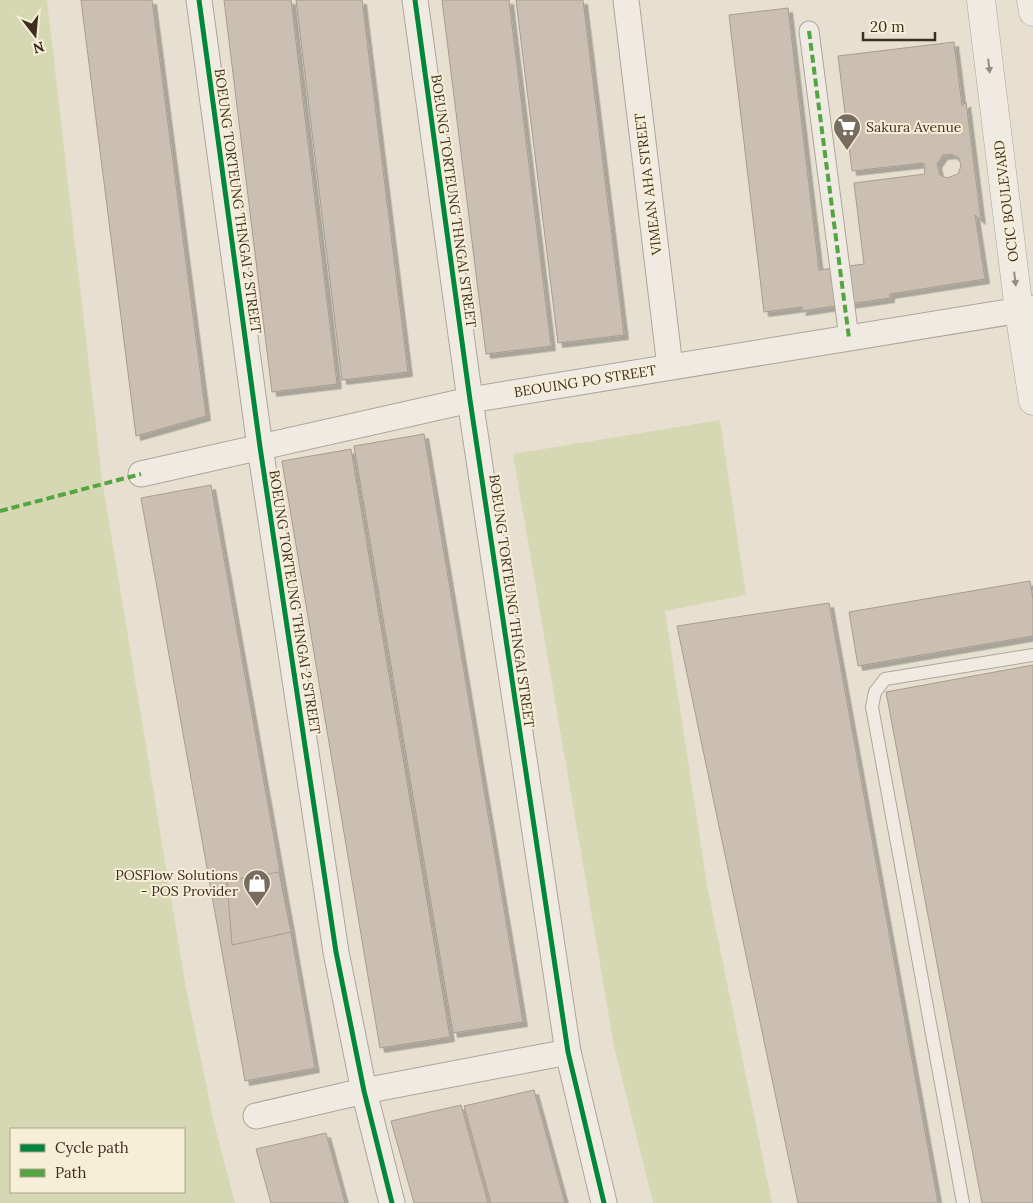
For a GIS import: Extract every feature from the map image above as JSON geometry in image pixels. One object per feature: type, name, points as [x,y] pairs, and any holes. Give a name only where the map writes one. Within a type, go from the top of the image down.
[{"type":"street","name":"BOEUNG TORTEUNG THNGAI 2 STREET","points":[[199,0],[260,447],[336,952],[364,1091],[392,1203]]},
{"type":"street","name":"BOEUNG TORTEUNG THNGAI STREET","points":[[414,0],[470,400],[568,1052],[604,1203]]},
{"type":"street","name":"VIMEAN AHA STREET","points":[[626,0],[670,367]]},
{"type":"street","name":"OCIC BOULEVARD","points":[[981,0],[1026,309],[1033,401]]},
{"type":"street","points":[[1032,0],[1033,12]]},
{"type":"street","points":[[809,31],[849,338]]},
{"type":"street","name":"BEOUING PO STREET","points":[[141,474],[470,400],[1026,309]]},
{"type":"street","points":[[256,1116],[364,1091],[568,1052]]},
{"type":"lane","points":[[963,1203],[872,708],[875,692],[885,679],[1033,655]]},
{"type":"green space","points":[[0,0],[47,0],[102,479],[185,983],[215,1127],[235,1203],[0,1203]]},
{"type":"green space","points":[[720,420],[746,595],[665,611],[707,885],[772,1203],[653,1203],[614,1046],[513,454]]},
{"type":"building","points":[[81,0],[152,0],[206,416],[136,436]]},
{"type":"building","points":[[224,0],[291,0],[337,384],[272,392]]},
{"type":"building","points":[[296,0],[362,0],[408,372],[342,380]]},
{"type":"building","points":[[442,0],[509,0],[551,346],[486,354]]},
{"type":"building","points":[[516,0],[583,0],[624,335],[558,343]]},
{"type":"building","points":[[788,8],[819,270],[864,264],[854,183],[925,174],[924,163],[852,171],[838,56],[954,42],[962,106],[966,102],[981,220],[975,215],[985,279],[890,294],[890,298],[801,311],[803,307],[764,312],[729,15]],"holes":[[[951,154],[959,158],[961,166],[958,174],[947,178],[940,175],[937,164],[943,155]]]},
{"type":"building","points":[[424,434],[523,1022],[453,1033],[354,446]]},
{"type":"building","points":[[351,449],[450,1037],[380,1048],[282,461]]},
{"type":"building","points":[[211,485],[315,1068],[245,1081],[141,498]]},
{"type":"building","points":[[1030,581],[1033,599],[1033,636],[858,666],[849,612]]},
{"type":"building","points":[[829,603],[938,1203],[798,1203],[677,626]]},
{"type":"building","points":[[1033,665],[1033,1203],[982,1203],[886,692]]},
{"type":"building","name":"POSFlow Solutions - POS Provider","points":[[279,872],[291,932],[232,945],[227,881]]},
{"type":"building","points":[[534,1090],[565,1203],[491,1203],[464,1106]]},
{"type":"building","points":[[461,1105],[488,1203],[414,1203],[391,1121]]},
{"type":"building","points":[[326,1133],[345,1203],[271,1203],[256,1149]]},
{"type":"marked path","points":[[809,31],[849,338]]},
{"type":"marked path","points":[[0,511],[141,474]]},
{"type":"cycle path","points":[[199,0],[260,447],[336,952],[364,1091],[392,1203]]},
{"type":"cycle path","points":[[415,0],[470,400],[568,1052],[604,1203]]},
{"type":"place","name":"Sakura Avenue","points":[[847,151]]},
{"type":"place","name":"POSFlow Solutions - POS Provider","points":[[257,907]]}]
